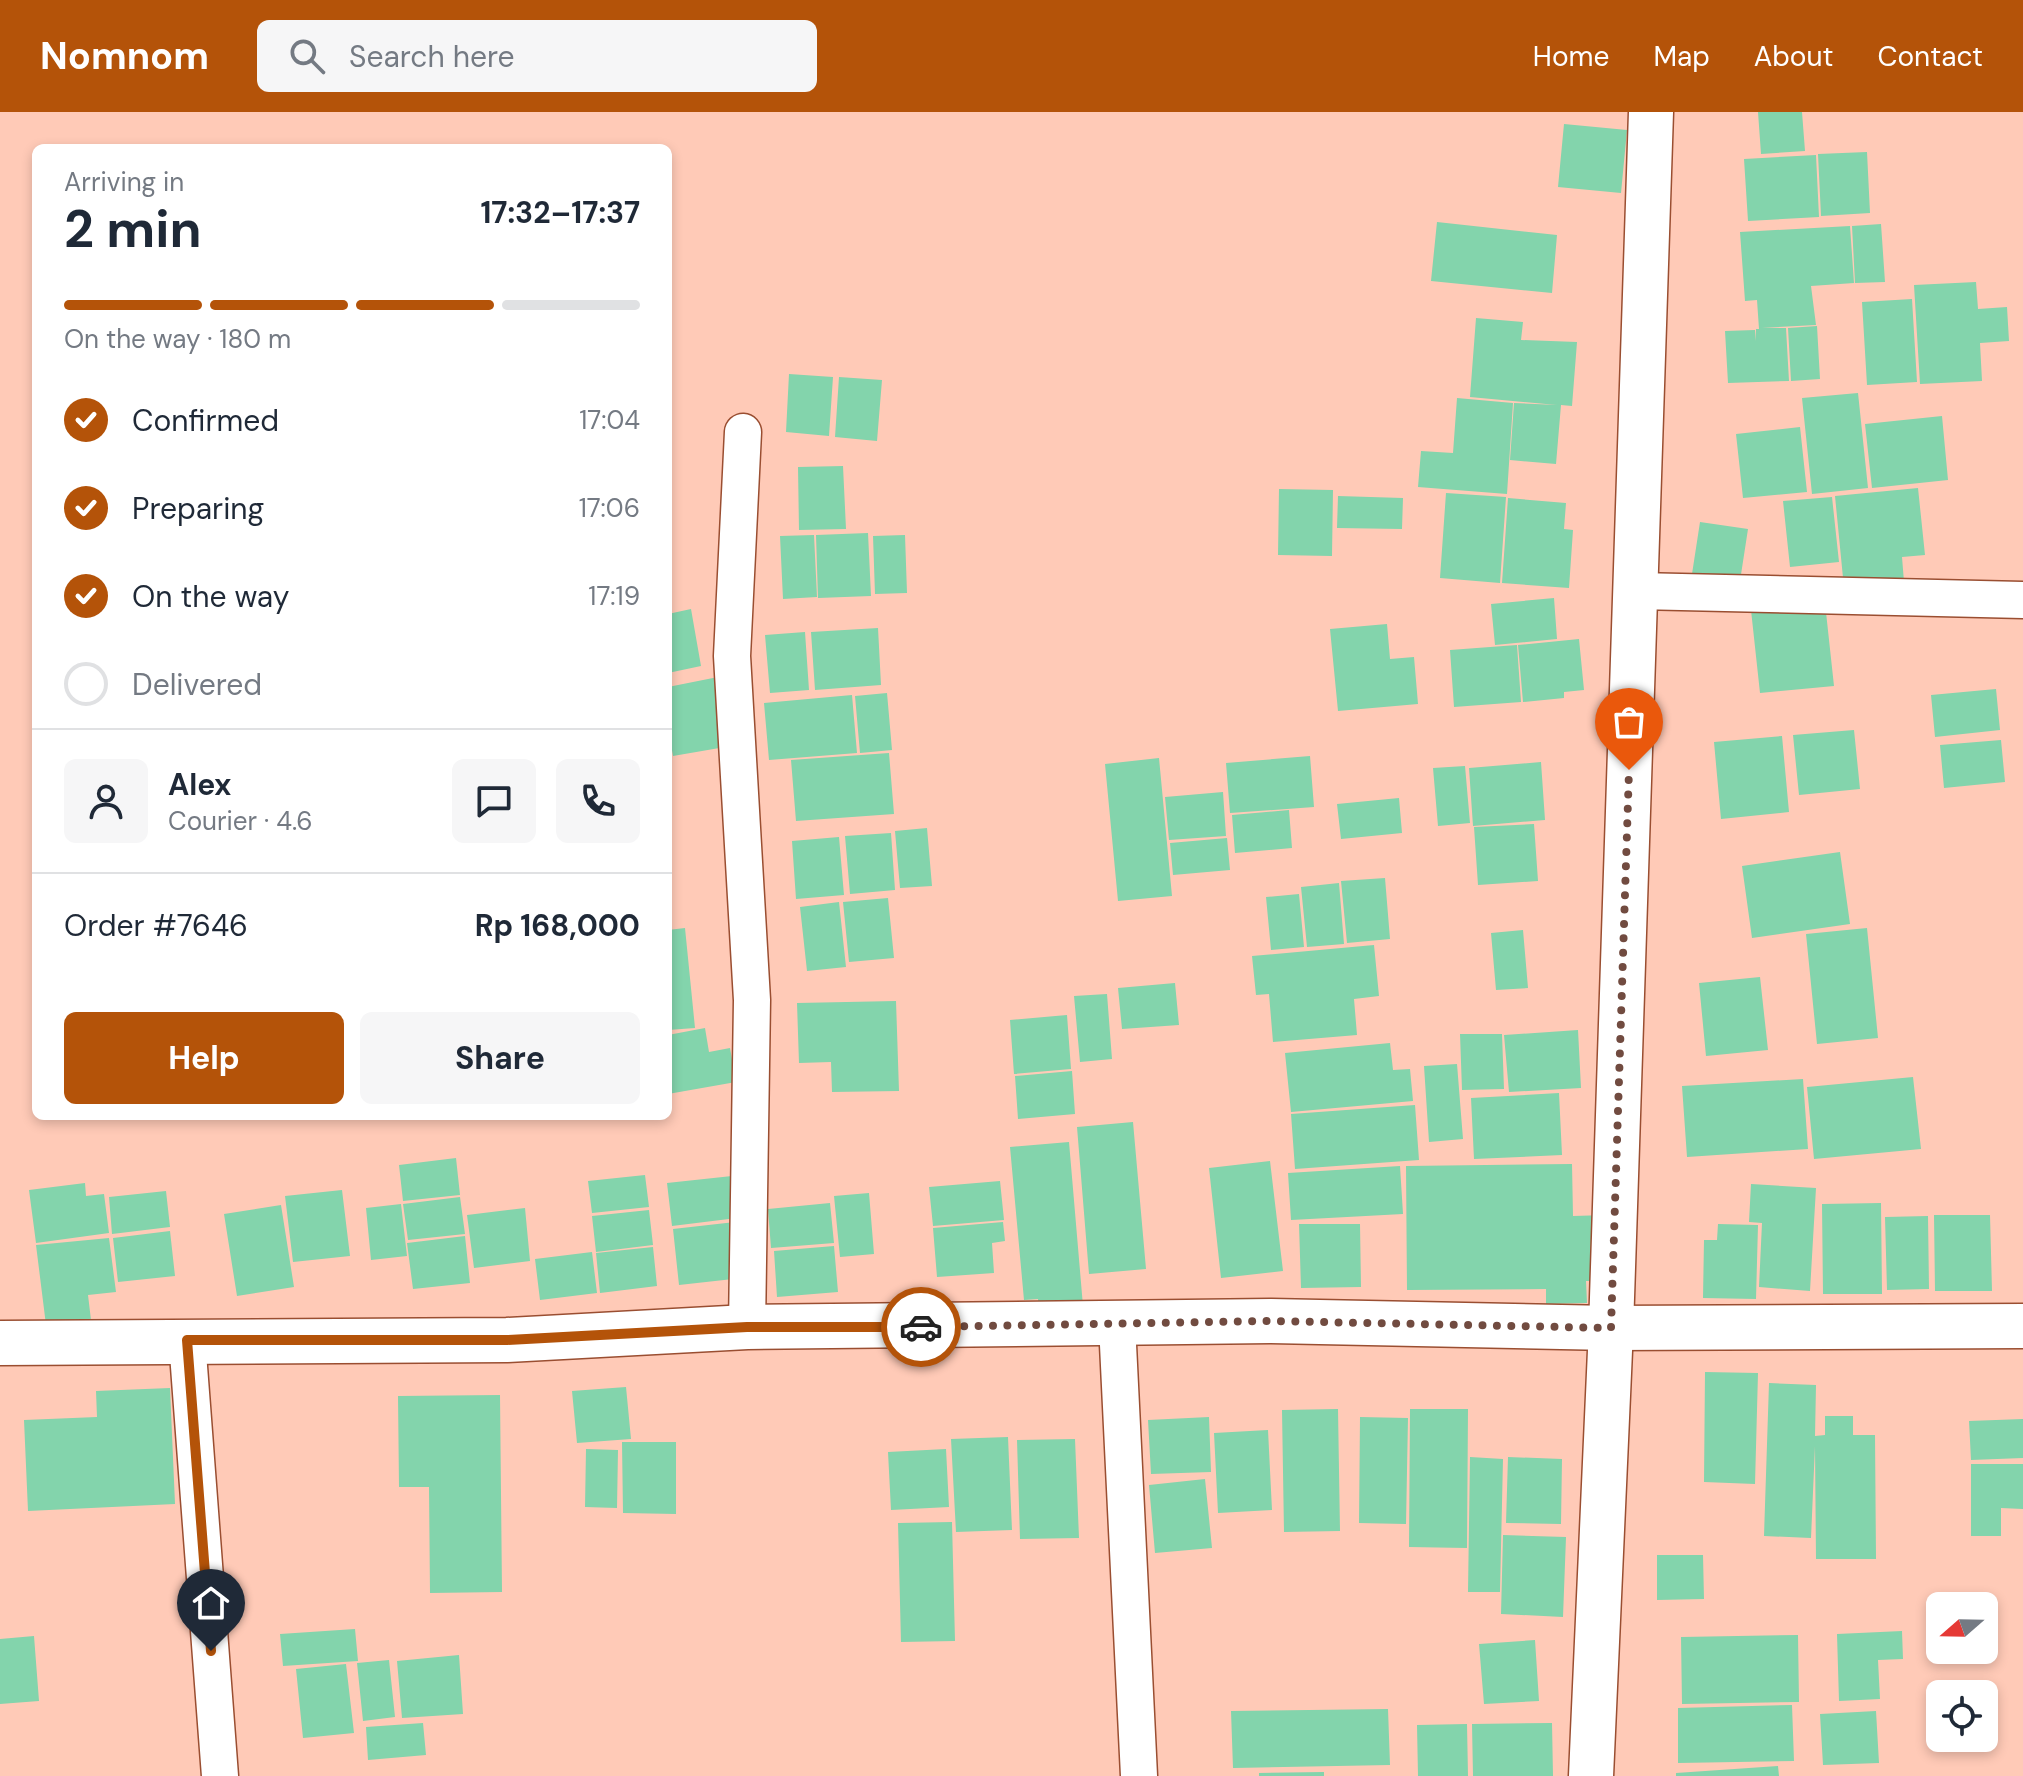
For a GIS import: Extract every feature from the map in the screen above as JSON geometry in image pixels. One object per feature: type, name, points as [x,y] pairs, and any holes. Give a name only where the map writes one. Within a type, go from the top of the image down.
[{"type":"street","points":[[1591,1776],[1611,1328],[1651,112]]},
{"type":"street","points":[[743,432],[732,656],[752,1000],[747,1327]]},
{"type":"street","points":[[1637,591],[2023,600]]},
{"type":"street","points":[[0,1343],[507,1340],[747,1327],[1271,1321],[1611,1328],[2023,1326]]},
{"type":"street","points":[[1117,1324],[1139,1776]]},
{"type":"street","points":[[187,1340],[220,1776]]},
{"type":"building","points":[[1758,112],[1802,112],[1805,151],[1761,154]]},
{"type":"building","points":[[1564,124],[1627,130],[1621,193],[1558,187]]},
{"type":"building","points":[[1867,152],[1870,213],[1821,216],[1818,154]]},
{"type":"building","points":[[1816,155],[1819,217],[1748,221],[1744,159]]},
{"type":"building","points":[[1437,222],[1557,235],[1552,293],[1431,281]]},
{"type":"building","points":[[1881,224],[1885,282],[1855,283],[1852,226]]},
{"type":"building","points":[[1850,226],[1854,283],[1811,286],[1816,325],[1762,328],[1786,328],[1789,381],[1728,383],[1725,331],[1755,330],[1756,341],[1756,329],[1759,329],[1757,300],[1745,301],[1740,232]]},
{"type":"building","points":[[1976,282],[1978,309],[2007,307],[2009,341],[1980,343],[1982,381],[1920,384],[1914,285]]},
{"type":"building","points":[[1912,299],[1917,382],[1867,385],[1862,302]]},
{"type":"building","points":[[1476,318],[1523,322],[1521,340],[1577,342],[1572,406],[1561,405],[1556,464],[1510,460],[1514,403],[1557,405],[1470,397]]},
{"type":"building","points":[[1817,326],[1820,379],[1791,381],[1788,328]]},
{"type":"building","points":[[789,374],[833,377],[829,436],[786,432]]},
{"type":"building","points":[[839,377],[882,380],[877,441],[835,437]]},
{"type":"building","points":[[1858,393],[1868,488],[1812,494],[1802,398]]},
{"type":"building","points":[[1457,398],[1513,403],[1507,494],[1418,487],[1421,451],[1453,453]]},
{"type":"building","points":[[1942,416],[1948,480],[1872,488],[1865,424]]},
{"type":"building","points":[[1800,427],[1807,492],[1743,498],[1736,434]]},
{"type":"building","points":[[843,466],[846,529],[799,530],[798,467]]},
{"type":"building","points":[[1918,488],[1925,555],[1902,557],[1904,582],[1844,588],[1835,496]]},
{"type":"building","points":[[1279,489],[1333,490],[1332,556],[1278,555]]},
{"type":"building","points":[[1446,493],[1506,497],[1500,583],[1440,578]]},
{"type":"building","points":[[1338,496],[1403,498],[1402,529],[1337,528]]},
{"type":"building","points":[[1832,497],[1839,562],[1790,567],[1783,501]]},
{"type":"building","points":[[1508,498],[1566,503],[1564,529],[1573,530],[1569,588],[1502,583]]},
{"type":"building","points":[[1700,522],[1748,529],[1740,581],[1692,574]]},
{"type":"building","points":[[868,533],[871,596],[818,598],[816,535]]},
{"type":"building","points":[[814,535],[817,597],[783,599],[780,536]]},
{"type":"building","points":[[905,535],[907,593],[875,594],[873,536]]},
{"type":"building","points":[[1554,598],[1557,639],[1495,645],[1491,604]]},
{"type":"building","points":[[1825,603],[1834,686],[1760,693],[1751,610]]},
{"type":"building","points":[[691,609],[701,666],[672,672],[672,613]]},
{"type":"building","points":[[1387,624],[1390,659],[1414,657],[1418,704],[1338,711],[1330,629]]},
{"type":"building","points":[[878,628],[881,685],[815,690],[811,632]]},
{"type":"building","points":[[805,632],[809,690],[770,693],[765,635]]},
{"type":"building","points":[[1579,639],[1584,690],[1564,692],[1564,698],[1523,702],[1518,645]]},
{"type":"building","points":[[1517,645],[1521,702],[1454,707],[1450,650]]},
{"type":"building","points":[[718,677],[731,746],[673,756],[672,686]]},
{"type":"building","points":[[1996,689],[2000,730],[1935,737],[1931,695]]},
{"type":"building","points":[[887,693],[892,750],[860,753],[855,696]]},
{"type":"building","points":[[852,695],[857,753],[769,760],[764,703]]},
{"type":"building","points":[[1854,730],[1860,789],[1799,795],[1793,735]]},
{"type":"building","points":[[1782,736],[1789,812],[1721,819],[1714,742]]},
{"type":"building","points":[[2001,740],[2005,782],[1944,788],[1940,745]]},
{"type":"building","points":[[889,753],[894,814],[796,821],[791,760]]},
{"type":"building","points":[[1310,756],[1314,807],[1230,813],[1226,763]]},
{"type":"building","points":[[1159,758],[1172,896],[1118,901],[1105,764]]},
{"type":"building","points":[[1541,762],[1545,820],[1473,826],[1469,768]]},
{"type":"building","points":[[1465,766],[1470,823],[1438,826],[1433,768]]},
{"type":"building","points":[[1223,792],[1226,836],[1169,840],[1165,797]]},
{"type":"building","points":[[1399,798],[1402,833],[1341,839],[1337,804]]},
{"type":"building","points":[[1289,810],[1292,848],[1235,853],[1232,815]]},
{"type":"building","points":[[1534,824],[1538,881],[1478,885],[1474,827]]},
{"type":"building","points":[[927,828],[932,886],[900,888],[895,831]]},
{"type":"building","points":[[891,833],[895,890],[850,894],[845,836]]},
{"type":"building","points":[[839,837],[844,895],[796,899],[792,841]]},
{"type":"building","points":[[1227,838],[1230,870],[1173,875],[1170,843]]},
{"type":"building","points":[[1840,852],[1850,924],[1752,938],[1742,866]]},
{"type":"building","points":[[1385,878],[1390,939],[1347,943],[1341,881]]},
{"type":"building","points":[[1339,883],[1344,944],[1307,947],[1301,887]]},
{"type":"building","points":[[1299,894],[1304,947],[1271,950],[1266,897]]},
{"type":"building","points":[[888,898],[894,958],[849,962],[843,902]]},
{"type":"building","points":[[839,902],[846,967],[807,971],[800,907]]},
{"type":"building","points":[[685,928],[695,1028],[672,1030],[672,930]]},
{"type":"building","points":[[1867,928],[1878,1038],[1817,1044],[1806,934]]},
{"type":"building","points":[[1523,930],[1528,988],[1496,990],[1491,933]]},
{"type":"building","points":[[1374,945],[1379,996],[1354,999],[1357,1035],[1273,1042],[1269,994],[1256,995],[1252,956]]},
{"type":"building","points":[[1760,977],[1768,1050],[1706,1056],[1699,983]]},
{"type":"building","points":[[1175,983],[1179,1025],[1122,1029],[1118,988]]},
{"type":"building","points":[[1107,994],[1112,1059],[1080,1062],[1074,996]]},
{"type":"building","points":[[896,1001],[899,1091],[832,1092],[831,1062],[799,1063],[797,1003]]},
{"type":"building","points":[[1067,1015],[1071,1069],[1014,1074],[1010,1020]]},
{"type":"building","points":[[705,1028],[709,1052],[730,1048],[736,1082],[672,1093],[672,1034]]},
{"type":"building","points":[[1578,1030],[1581,1088],[1509,1092],[1504,1035]]},
{"type":"building","points":[[1460,1034],[1502,1034],[1504,1089],[1462,1090]]},
{"type":"building","points":[[1390,1043],[1393,1070],[1410,1069],[1413,1101],[1291,1112],[1285,1053]]},
{"type":"building","points":[[1457,1064],[1463,1139],[1429,1142],[1424,1066]]},
{"type":"building","points":[[1072,1071],[1075,1114],[1018,1119],[1015,1076]]},
{"type":"building","points":[[1913,1077],[1921,1149],[1814,1159],[1807,1087]]},
{"type":"building","points":[[1803,1079],[1808,1149],[1687,1157],[1682,1086]]},
{"type":"building","points":[[1559,1093],[1562,1155],[1474,1159],[1471,1098]]},
{"type":"building","points":[[1415,1105],[1419,1160],[1295,1169],[1291,1114]]},
{"type":"building","points":[[1133,1122],[1146,1269],[1089,1274],[1077,1127]]},
{"type":"building","points":[[1069,1142],[1083,1306],[1039,1310],[1038,1299],[1024,1300],[1010,1147]]},
{"type":"building","points":[[456,1158],[460,1195],[403,1201],[399,1165]]},
{"type":"building","points":[[1270,1161],[1283,1271],[1221,1278],[1209,1168]]},
{"type":"building","points":[[1572,1164],[1573,1216],[1607,1215],[1608,1281],[1586,1281],[1587,1303],[1546,1304],[1546,1289],[1407,1290],[1406,1166]]},
{"type":"building","points":[[1400,1166],[1403,1214],[1291,1220],[1288,1173]]},
{"type":"building","points":[[645,1175],[649,1207],[592,1213],[588,1181]]},
{"type":"building","points":[[732,1176],[737,1218],[672,1226],[667,1183]]},
{"type":"building","points":[[1000,1181],[1004,1220],[933,1226],[929,1187]]},
{"type":"building","points":[[85,1183],[86,1196],[104,1194],[109,1233],[36,1243],[29,1190]]},
{"type":"building","points":[[1751,1184],[1816,1188],[1810,1291],[1759,1287],[1762,1223],[1749,1222]]},
{"type":"building","points":[[342,1190],[350,1256],[293,1262],[285,1196]]},
{"type":"building","points":[[166,1191],[170,1227],[112,1234],[109,1197]]},
{"type":"building","points":[[869,1193],[874,1254],[840,1257],[834,1196]]},
{"type":"building","points":[[460,1197],[465,1234],[408,1240],[403,1204]]},
{"type":"building","points":[[830,1203],[834,1243],[771,1248],[768,1209]]},
{"type":"building","points":[[1881,1203],[1882,1294],[1823,1294],[1822,1204]]},
{"type":"building","points":[[401,1204],[407,1256],[371,1260],[366,1208]]},
{"type":"building","points":[[281,1205],[294,1287],[237,1296],[224,1214]]},
{"type":"building","points":[[525,1208],[530,1261],[474,1268],[467,1215]]},
{"type":"building","points":[[649,1210],[653,1245],[596,1252],[592,1216]]},
{"type":"building","points":[[1934,1215],[1990,1215],[1992,1291],[1935,1291]]},
{"type":"building","points":[[1928,1216],[1929,1289],[1887,1290],[1885,1217]]},
{"type":"building","points":[[735,1222],[742,1278],[679,1285],[673,1229]]},
{"type":"building","points":[[1003,1222],[1005,1241],[992,1243],[994,1273],[937,1277],[933,1228]]},
{"type":"building","points":[[1299,1224],[1360,1224],[1361,1287],[1301,1288]]},
{"type":"building","points":[[1718,1224],[1758,1225],[1756,1299],[1703,1298],[1704,1240],[1717,1240]]},
{"type":"building","points":[[170,1231],[175,1276],[118,1282],[113,1238]]},
{"type":"building","points":[[465,1236],[470,1283],[413,1289],[407,1243]]},
{"type":"building","points":[[109,1238],[116,1292],[88,1295],[91,1320],[46,1325],[36,1245]]},
{"type":"building","points":[[834,1246],[838,1292],[777,1297],[774,1251]]},
{"type":"building","points":[[653,1247],[657,1286],[600,1293],[596,1253]]},
{"type":"building","points":[[592,1252],[597,1293],[540,1300],[535,1259]]},
{"type":"building","points":[[1705,1372],[1758,1373],[1755,1484],[1704,1482]]},
{"type":"building","points":[[1769,1383],[1816,1385],[1815,1436],[1825,1435],[1825,1416],[1853,1416],[1853,1435],[1875,1435],[1876,1559],[1816,1559],[1815,1446],[1811,1538],[1764,1536]]},
{"type":"building","points":[[626,1387],[631,1439],[577,1443],[572,1391]]},
{"type":"building","points":[[170,1388],[175,1504],[28,1511],[24,1420],[97,1417],[96,1391]]},
{"type":"building","points":[[500,1395],[502,1592],[430,1593],[429,1487],[399,1487],[398,1396]]},
{"type":"building","points":[[1338,1409],[1340,1531],[1284,1532],[1282,1410]]},
{"type":"building","points":[[1410,1409],[1468,1409],[1467,1548],[1409,1547]]},
{"type":"building","points":[[1209,1417],[1211,1472],[1151,1474],[1148,1420]]},
{"type":"building","points":[[1360,1417],[1408,1418],[1406,1524],[1359,1523]]},
{"type":"building","points":[[2023,1419],[2023,1458],[1971,1460],[1969,1421]]},
{"type":"building","points":[[1268,1430],[1272,1510],[1218,1513],[1214,1433]]},
{"type":"building","points":[[1008,1437],[1012,1530],[956,1532],[951,1439]]},
{"type":"building","points":[[1075,1439],[1079,1538],[1020,1539],[1017,1440]]},
{"type":"building","points":[[622,1442],[676,1442],[676,1514],[623,1513]]},
{"type":"building","points":[[586,1449],[618,1450],[617,1508],[585,1507]]},
{"type":"building","points":[[946,1449],[949,1507],[891,1510],[888,1452]]},
{"type":"building","points":[[1470,1457],[1503,1459],[1500,1592],[1468,1592]]},
{"type":"building","points":[[1508,1457],[1562,1459],[1561,1524],[1506,1523]]},
{"type":"building","points":[[1971,1464],[2023,1464],[2023,1509],[2001,1508],[2001,1536],[1971,1536]]},
{"type":"building","points":[[1205,1479],[1212,1548],[1155,1553],[1149,1485]]},
{"type":"building","points":[[952,1522],[955,1641],[901,1642],[898,1523]]},
{"type":"building","points":[[1503,1535],[1566,1537],[1563,1617],[1501,1614]]},
{"type":"building","points":[[1657,1555],[1703,1555],[1704,1599],[1657,1600]]},
{"type":"building","points":[[355,1629],[358,1661],[283,1666],[280,1634]]},
{"type":"building","points":[[1902,1631],[1903,1659],[1878,1660],[1880,1699],[1839,1701],[1837,1634]]},
{"type":"building","points":[[1798,1635],[1799,1702],[1682,1704],[1681,1637]]},
{"type":"building","points":[[34,1636],[39,1701],[0,1704],[0,1639]]},
{"type":"building","points":[[1535,1640],[1539,1701],[1484,1704],[1479,1644]]},
{"type":"building","points":[[459,1655],[463,1714],[402,1718],[397,1661]]},
{"type":"building","points":[[389,1660],[395,1717],[363,1721],[357,1663]]},
{"type":"building","points":[[346,1664],[354,1733],[303,1738],[296,1669]]},
{"type":"building","points":[[1792,1705],[1794,1761],[1678,1763],[1678,1708]]},
{"type":"building","points":[[1388,1709],[1390,1765],[1233,1768],[1231,1711]]},
{"type":"building","points":[[1876,1711],[1879,1763],[1823,1765],[1820,1714]]},
{"type":"building","points":[[423,1723],[426,1755],[368,1760],[366,1727]]},
{"type":"building","points":[[1552,1723],[1553,1776],[1473,1776],[1472,1724]]},
{"type":"building","points":[[1467,1724],[1468,1776],[1418,1776],[1417,1725]]},
{"type":"building","points":[[1778,1766],[1779,1776],[1676,1776],[1676,1773]]},
{"type":"building","points":[[1324,1772],[1324,1776],[1259,1776],[1259,1773]]},
{"type":"way so far","points":[[921,1327],[1271,1321],[1611,1328],[1629,770]]},
{"type":"route","points":[[211,1651],[187,1340],[507,1340],[747,1327],[921,1327]]}]
